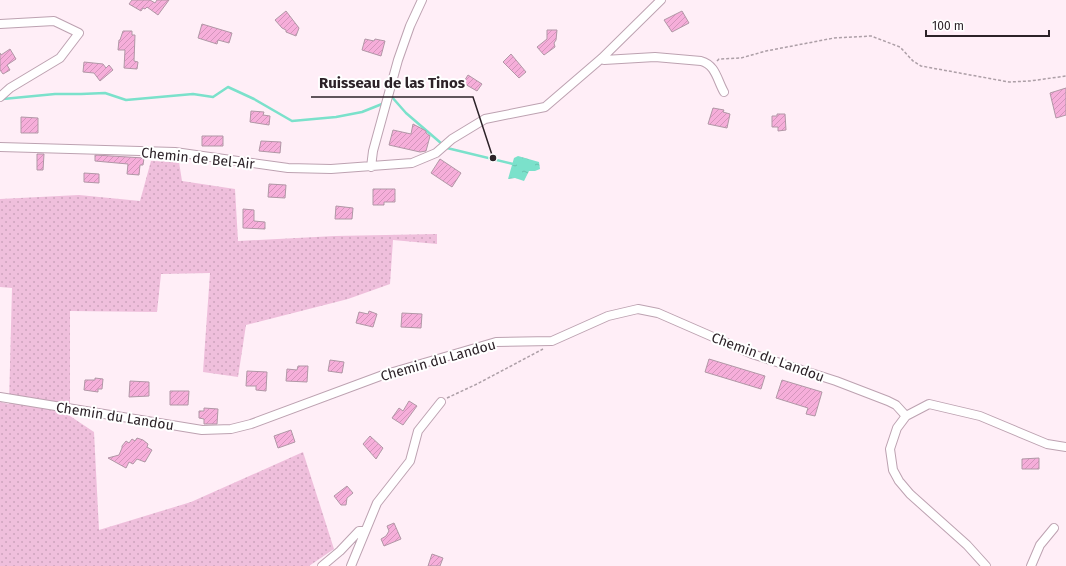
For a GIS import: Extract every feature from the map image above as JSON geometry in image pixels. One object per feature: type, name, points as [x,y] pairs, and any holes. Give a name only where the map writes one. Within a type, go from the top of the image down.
[{"type":"street","points":[[371,167],[373,151],[398,60],[410,26],[422,0]]},
{"type":"street","name":"Chemin de Bel-Air","points":[[0,147],[176,152],[288,168],[371,167],[412,163],[436,153],[452,139],[485,119],[545,107],[602,58],[661,0]]},
{"type":"street","points":[[0,24],[54,21],[79,33],[60,58],[10,88],[0,97]]},
{"type":"street","points":[[602,58],[604,60],[655,56],[701,61],[711,66],[724,92]]},
{"type":"street","name":"Chemin du Landou","points":[[0,397],[202,430],[221,430],[250,424],[383,375],[456,355],[488,344],[514,341],[546,342],[568,335],[615,314],[638,309],[652,310],[752,354],[836,381],[888,401],[896,405],[906,416]]},
{"type":"street","points":[[351,566],[380,499],[410,461],[420,428],[441,402]]},
{"type":"street","points":[[986,566],[967,545],[910,494],[895,476],[890,457],[891,441],[897,428],[906,416],[929,404],[980,416],[1047,444],[1066,446]]},
{"type":"street","points":[[1031,566],[1040,545],[1054,528]]},
{"type":"street","points":[[322,566],[340,552],[360,531],[365,531]]},
{"type":"path","points":[[711,66],[719,60],[741,58],[766,51],[834,38],[871,36],[900,47],[917,64],[953,72],[1020,82],[1066,76]]},
{"type":"path","points":[[441,402],[540,351],[544,348],[546,342]]},
{"type":"shaded area","points":[[151,161],[179,162],[182,181],[235,189],[238,241],[335,236],[437,234],[437,244],[393,240],[390,284],[348,299],[246,325],[238,377],[203,372],[210,273],[161,274],[157,312],[70,311],[70,416],[94,432],[99,530],[191,502],[303,452],[334,549],[309,566],[0,566],[0,402],[9,404],[12,288],[0,287],[0,199],[79,195],[140,201]]},
{"type":"water","points":[[518,156],[539,162],[540,169],[529,171],[524,181],[515,178],[508,179],[514,158]]},
{"type":"building","points":[[132,0],[150,0],[155,3],[157,0],[169,0],[158,15],[147,7],[145,9],[143,8],[141,11],[129,4]]},
{"type":"building","points":[[286,11],[299,28],[296,36],[286,32],[286,30],[282,28],[275,20]]},
{"type":"building","points":[[682,11],[689,23],[672,32],[664,20]]},
{"type":"building","points":[[202,24],[232,33],[229,43],[218,40],[217,44],[198,38]]},
{"type":"building","points":[[547,30],[557,30],[556,40],[554,43],[555,47],[544,55],[537,47],[547,39]]},
{"type":"building","points":[[123,31],[132,31],[132,35],[135,35],[134,61],[138,62],[137,69],[124,68],[125,50],[118,50],[119,40]]},
{"type":"building","points":[[365,39],[385,41],[381,56],[362,50]]},
{"type":"building","points":[[10,49],[16,59],[7,65],[10,70],[3,74],[0,70],[0,53],[1,55]]},
{"type":"building","points":[[511,54],[526,72],[519,78],[503,62]]},
{"type":"building","points":[[84,62],[103,64],[106,68],[109,65],[113,70],[100,81],[94,73],[83,72]]},
{"type":"building","points":[[468,75],[482,84],[477,91],[463,83]]},
{"type":"building","points":[[1066,88],[1066,115],[1056,118],[1050,93]]},
{"type":"building","points":[[713,108],[724,110],[723,112],[730,114],[727,128],[708,124]]},
{"type":"building","points":[[251,111],[264,112],[263,115],[270,116],[269,125],[250,122]]},
{"type":"building","points":[[777,114],[785,114],[786,130],[778,131],[778,127],[772,127],[772,116],[777,116]]},
{"type":"building","points":[[21,117],[38,118],[38,133],[21,133]]},
{"type":"building","points":[[413,124],[426,131],[426,133],[430,136],[426,151],[420,152],[389,145],[393,130],[411,134]]},
{"type":"building","points":[[202,136],[223,136],[223,146],[202,146]]},
{"type":"building","points":[[261,141],[281,142],[280,153],[259,151]]},
{"type":"building","points":[[37,154],[44,154],[43,170],[37,170]]},
{"type":"building","points":[[95,155],[144,158],[143,165],[140,165],[139,175],[127,174],[128,164],[95,161]]},
{"type":"building","points":[[440,159],[461,173],[452,187],[431,173]]},
{"type":"building","points":[[84,173],[99,174],[99,183],[84,182]]},
{"type":"building","points":[[269,184],[286,185],[285,198],[268,197]]},
{"type":"building","points":[[373,189],[395,189],[395,202],[384,202],[384,205],[373,205]]},
{"type":"building","points":[[336,206],[353,208],[352,219],[335,219]]},
{"type":"building","points":[[243,209],[254,210],[254,221],[265,222],[265,229],[243,228]]},
{"type":"building","points":[[369,311],[377,314],[373,327],[356,323],[359,312],[368,314]]},
{"type":"building","points":[[402,313],[422,314],[421,328],[401,327]]},
{"type":"building","points":[[709,359],[765,376],[761,389],[705,372]]},
{"type":"building","points":[[330,360],[344,362],[342,373],[328,371]]},
{"type":"building","points":[[298,366],[308,366],[307,382],[286,381],[287,369],[297,370]]},
{"type":"building","points":[[247,371],[267,372],[266,391],[256,390],[256,386],[246,386]]},
{"type":"building","points":[[95,378],[103,379],[102,389],[98,389],[98,392],[84,390],[85,380],[95,380]]},
{"type":"building","points":[[782,380],[822,392],[815,416],[806,414],[808,408],[776,398]]},
{"type":"building","points":[[130,381],[149,382],[149,396],[129,397]]},
{"type":"building","points":[[170,391],[189,391],[188,405],[170,405]]},
{"type":"building","points":[[409,401],[417,406],[403,425],[392,418],[399,408],[403,411]]},
{"type":"building","points":[[204,408],[218,409],[217,424],[204,424],[204,419],[199,418],[199,411],[204,411]]},
{"type":"building","points":[[291,430],[295,442],[278,448],[274,436]]},
{"type":"building","points":[[370,436],[383,448],[376,459],[363,444]]},
{"type":"building","points":[[137,438],[148,444],[147,447],[152,450],[145,462],[137,459],[133,464],[129,462],[126,468],[108,458],[119,455],[122,446],[126,441],[129,443],[132,439],[135,441]]},
{"type":"building","points":[[1039,458],[1039,469],[1022,469],[1022,459]]},
{"type":"building","points":[[347,486],[353,493],[347,498],[346,505],[341,505],[334,496]]},
{"type":"building","points":[[394,523],[401,539],[384,546],[381,539],[386,536],[389,531],[387,526]]},
{"type":"building","points":[[432,554],[443,558],[440,566],[428,566]]},
{"type":"waterway","points":[[3,99],[55,94],[105,93],[126,100],[193,94],[213,97],[228,87],[254,99],[292,121],[336,117],[362,112],[382,104]]},
{"type":"waterway","points":[[391,96],[406,113],[442,144]]},
{"type":"waterway","points":[[447,148],[513,164]]},
{"type":"place","name":"Ruisseau de las Tinos","points":[[493,158]]}]
